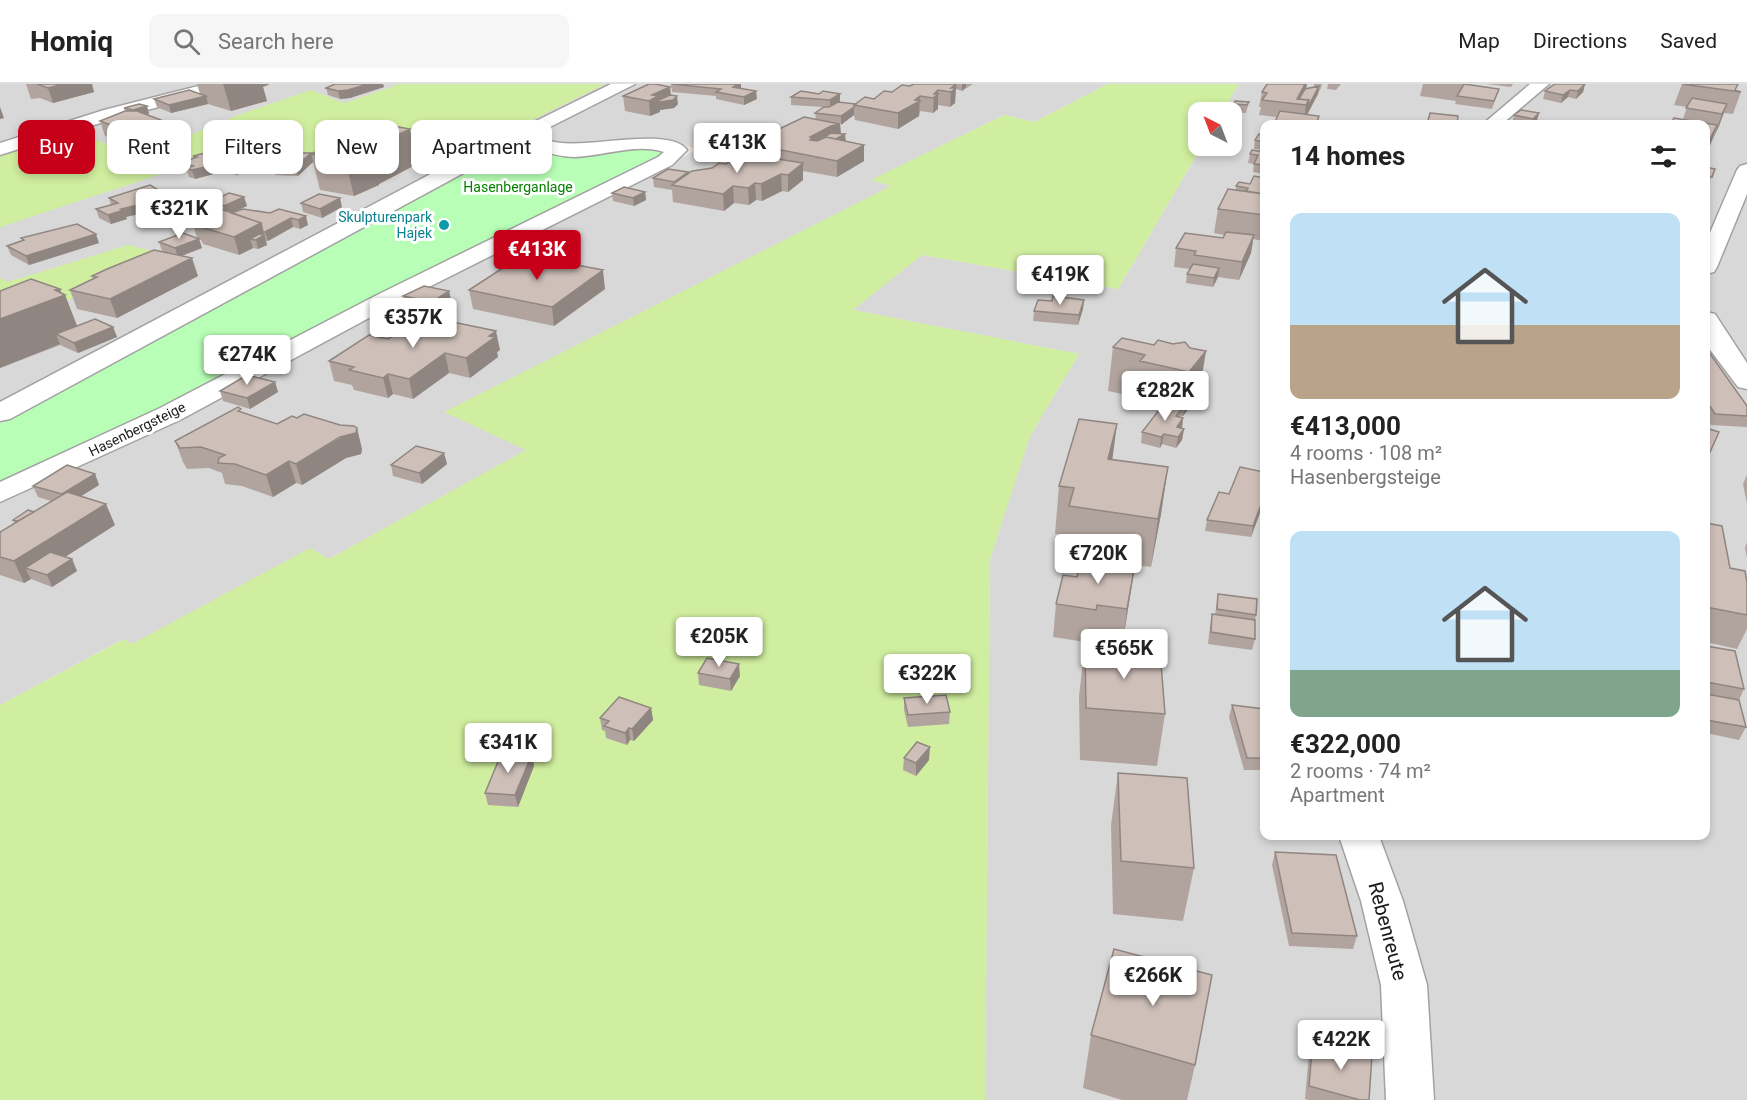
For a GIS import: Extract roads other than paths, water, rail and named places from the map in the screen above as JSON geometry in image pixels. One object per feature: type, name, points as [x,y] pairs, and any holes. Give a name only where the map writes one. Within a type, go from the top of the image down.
[{"type":"street","points":[[0,149],[110,114],[226,84]]},
{"type":"street","points":[[552,121],[598,95],[626,84]]},
{"type":"street","points":[[1497,120],[1540,84]]},
{"type":"street","name":"Hasenbergsteige","points":[[0,493],[170,414],[385,300],[665,160],[676,150],[663,143],[573,151],[552,149]]},
{"type":"street","points":[[1710,258],[1747,170]]},
{"type":"street","points":[[0,413],[445,174]]},
{"type":"street","points":[[1710,326],[1721,347],[1747,381]]},
{"type":"street","name":"Rebenreute","points":[[1360,840],[1382,901],[1404,986],[1410,1100]]},
{"type":"place","name":"Skulpturenpark Hajek","points":[[444,225]]},
{"type":"park label","name":"Hasenberganlage","points":[[518,187]]}]
